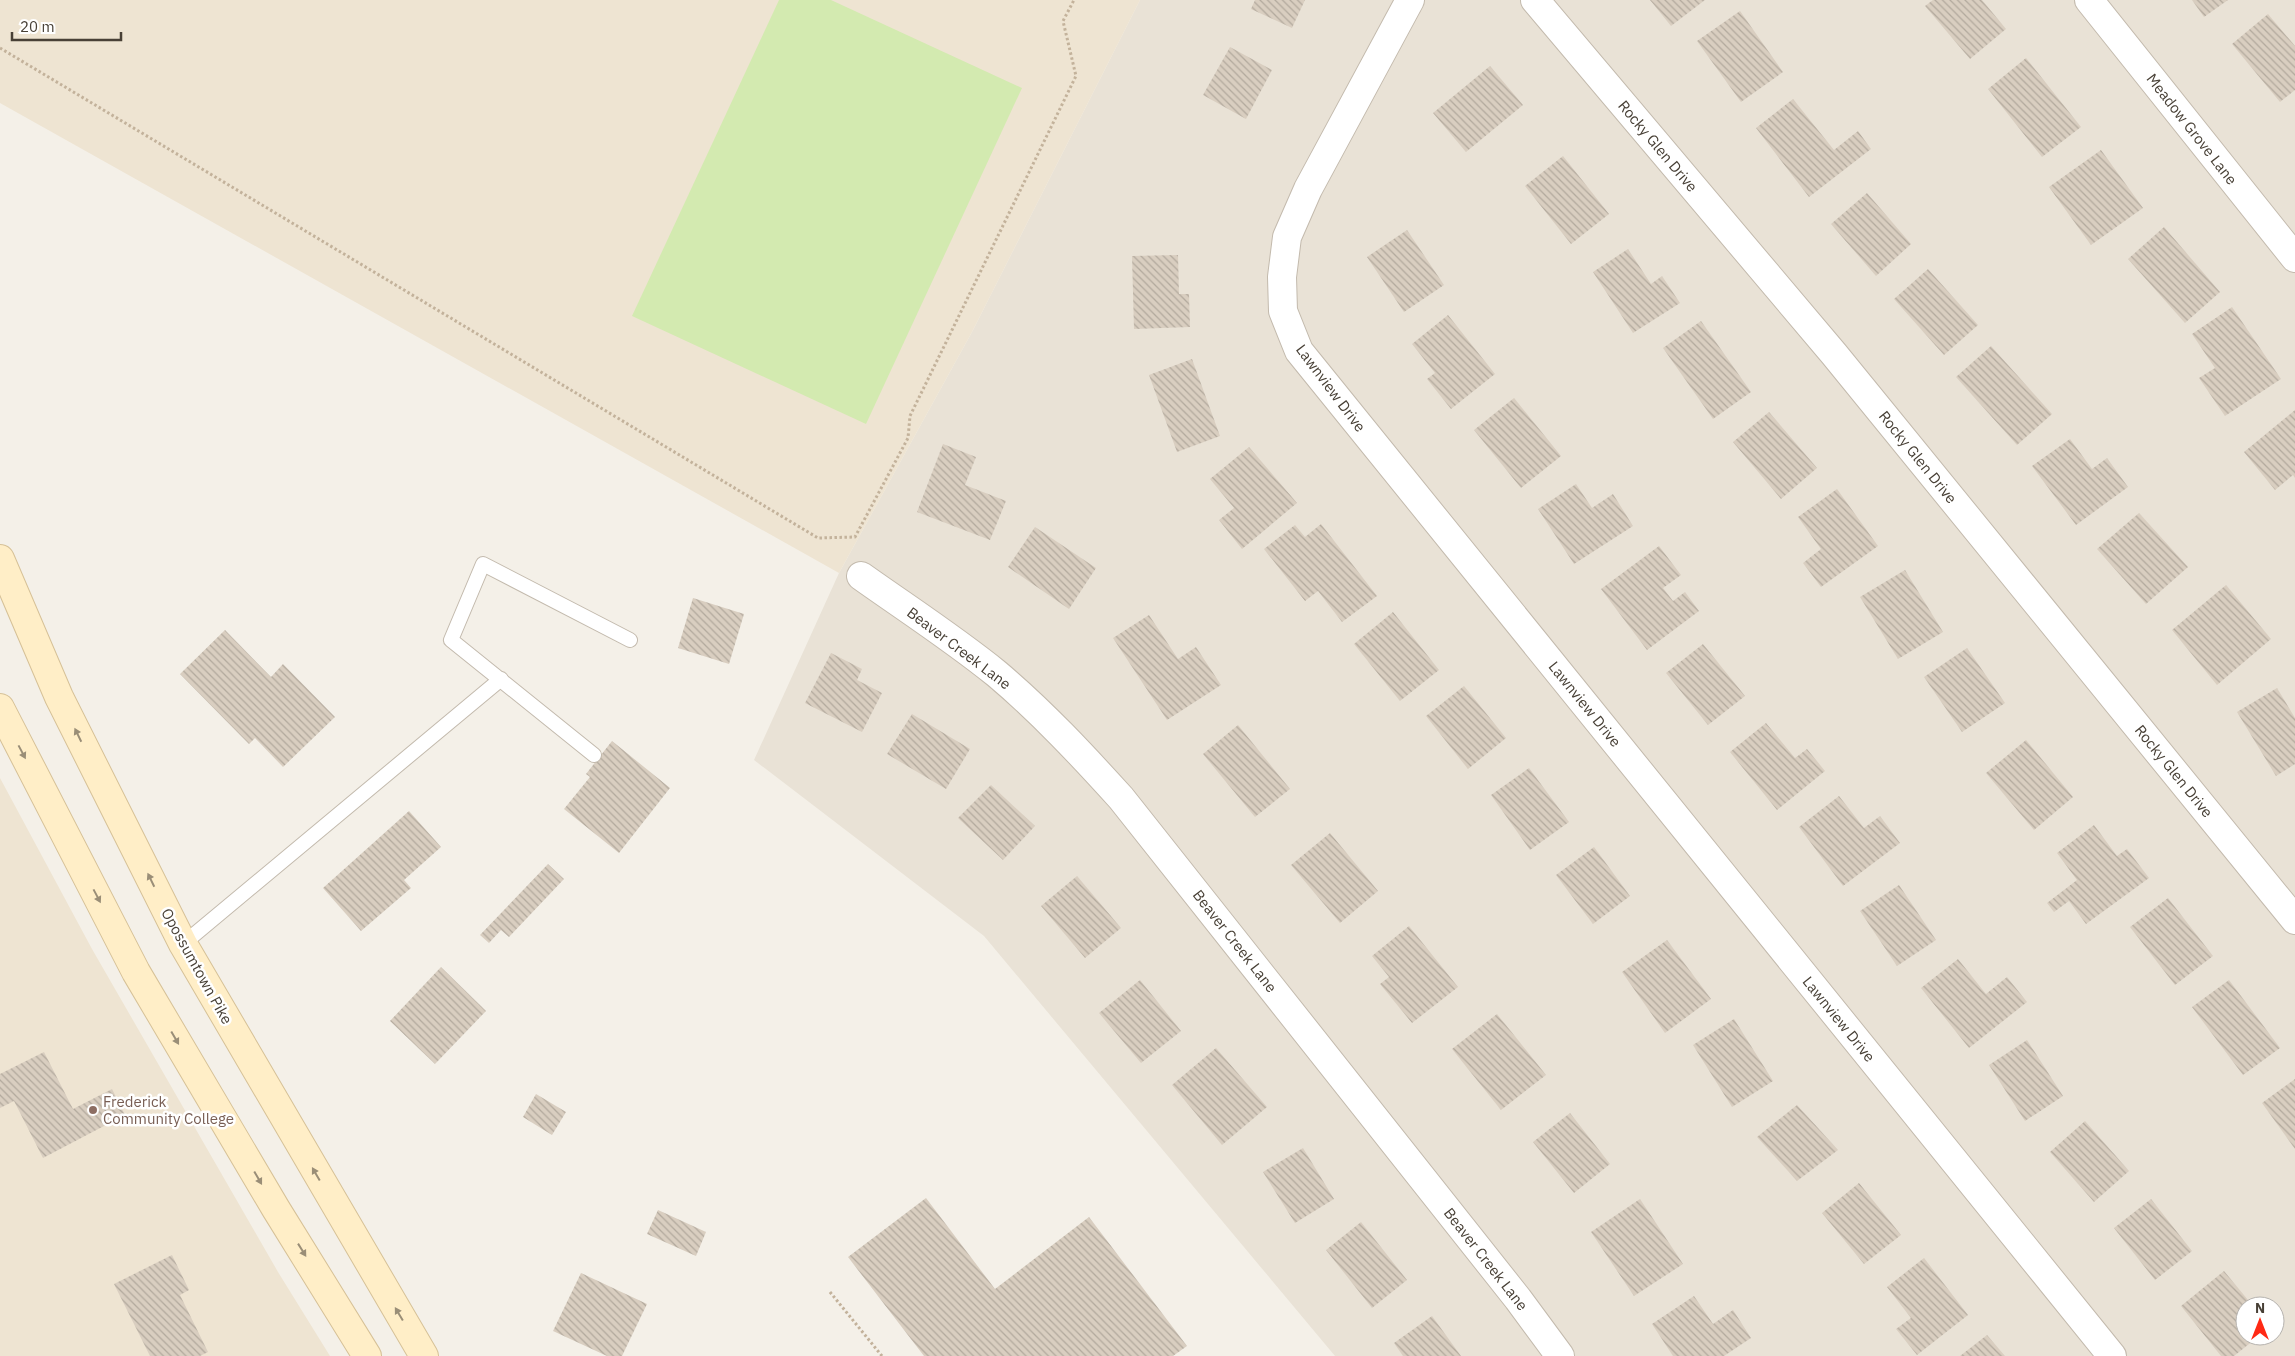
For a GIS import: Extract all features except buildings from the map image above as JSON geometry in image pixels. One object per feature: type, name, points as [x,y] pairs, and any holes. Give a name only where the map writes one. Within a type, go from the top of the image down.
[{"type":"main road","name":"Opossumtown Pike","points":[[0,559],[59,697],[183,944],[424,1356]]},
{"type":"main road","points":[[0,708],[136,972],[276,1209],[367,1356]]},
{"type":"street","name":"Lawnview Drive","points":[[1410,0],[1308,189],[1287,237],[1282,277],[1283,311],[1299,351],[2112,1356]]},
{"type":"street","name":"Rocky Glen Drive","points":[[1535,0],[1834,354],[2295,920]]},
{"type":"street","name":"Meadow Grove Lane","points":[[2090,0],[2295,258]]},
{"type":"street","name":"Beaver Creek Lane","points":[[861,576],[997,674],[1065,736],[1115,791],[1518,1299],[1560,1356]]},
{"type":"lane","points":[[594,755],[451,640],[483,564],[630,640]]},
{"type":"lane","points":[[183,944],[501,679]]},
{"type":"path","points":[[0,48],[818,538],[855,537],[908,438],[910,416],[1076,76],[1063,22],[1074,0]]},
{"type":"path","points":[[830,1292],[882,1356]]},
{"type":"shaded area","points":[[0,0],[1140,0],[972,332],[839,573],[0,103]]},
{"type":"shaded area","points":[[1140,0],[2295,0],[2295,1356],[1335,1356],[984,936],[754,760],[839,573],[972,332]]},
{"type":"shaded area","name":"Frederick Community College","points":[[0,778],[92,949],[278,1272],[330,1356],[0,1356]]},
{"type":"green space","points":[[779,0],[831,0],[1022,88],[866,424],[632,316]]},
{"type":"place","name":"Frederick Community College","points":[[93,1110]]}]
